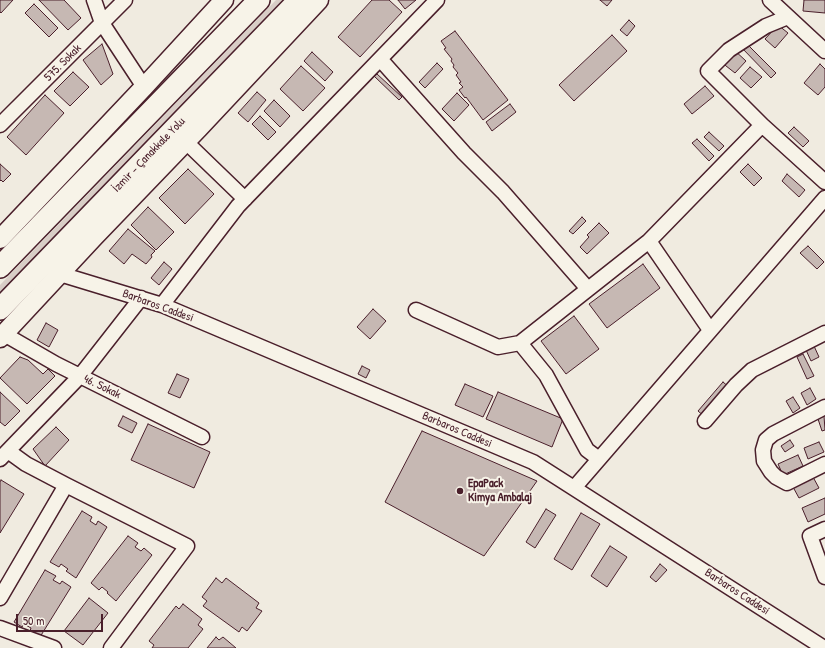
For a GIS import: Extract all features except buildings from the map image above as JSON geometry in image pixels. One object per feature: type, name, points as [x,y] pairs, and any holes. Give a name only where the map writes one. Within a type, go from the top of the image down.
[{"type":"highway","points":[[0,267],[259,0]]},
{"type":"highway","name":"İzmir - Çanakkale Yolu","points":[[0,309],[299,0]]},
{"type":"main road","points":[[0,239],[224,0]]},
{"type":"main road","points":[[2,336],[319,0]]},
{"type":"street","points":[[94,0],[102,23],[144,87]]},
{"type":"street","name":"575. Sokak","points":[[0,125],[125,0]]},
{"type":"street","points":[[162,305],[238,206],[437,0]]},
{"type":"street","points":[[770,0],[825,51]]},
{"type":"street","points":[[788,16],[766,26],[729,50],[708,71],[762,125],[825,182]]},
{"type":"street","points":[[380,59],[464,153],[503,192],[588,289]]},
{"type":"street","points":[[416,310],[498,347],[520,343],[649,241],[762,125]]},
{"type":"street","points":[[186,142],[245,200]]},
{"type":"street","points":[[574,488],[825,198]]},
{"type":"street","points":[[649,241],[710,330]]},
{"type":"street","name":"Barbaros Caddesi","points":[[60,274],[162,305],[533,462],[824,648]]},
{"type":"street","points":[[111,648],[187,546],[26,464],[4,455],[80,376],[140,298]]},
{"type":"street","points":[[705,421],[736,385],[752,370],[825,333]]},
{"type":"street","name":"46. Sokak","points":[[2,336],[202,437]]},
{"type":"street","points":[[520,343],[546,375],[587,450],[599,459]]},
{"type":"street","points":[[825,407],[773,434],[766,440],[763,450],[764,462],[771,472],[776,477],[787,483],[825,464]]},
{"type":"street","points":[[0,598],[66,485]]},
{"type":"street","points":[[825,529],[810,536],[825,577]]},
{"type":"street","points":[[0,628],[54,648]]},
{"type":"shaded area","points":[[276,0],[286,0],[0,296],[0,285]]},
{"type":"place","name":"EpaPack Kimya Ambalaj","points":[[460,491]]}]
